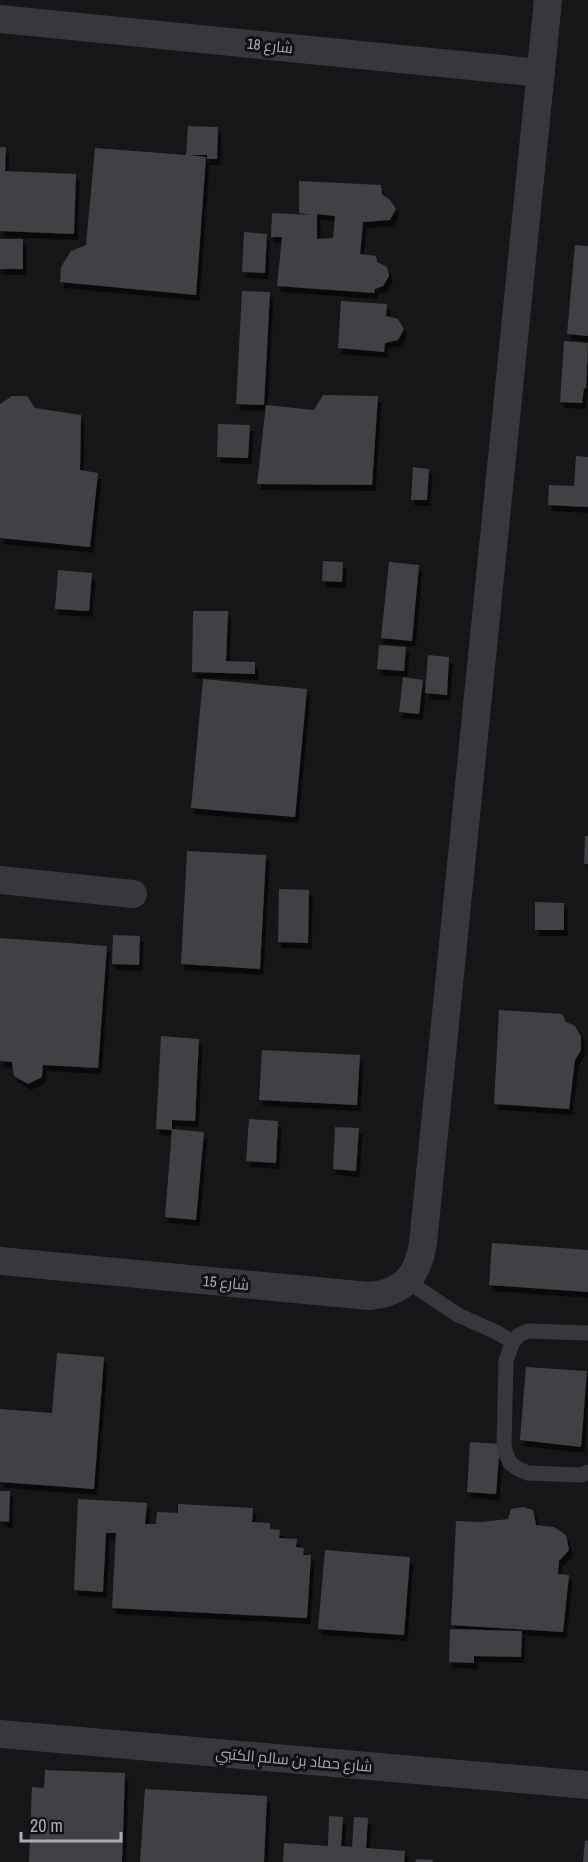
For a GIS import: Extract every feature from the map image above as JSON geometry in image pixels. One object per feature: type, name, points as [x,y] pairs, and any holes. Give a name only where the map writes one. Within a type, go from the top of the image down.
[{"type":"street","points":[[407,1281],[416,1270],[423,1243],[548,0]]},
{"type":"street","name":"شارع 18","points":[[0,19],[541,72]]},
{"type":"street","points":[[0,880],[133,894]]},
{"type":"street","name":"شارع 15","points":[[0,1261],[369,1296],[383,1295],[396,1290],[407,1281]]},
{"type":"street","name":"شارع حماد بن سالم الكتبي","points":[[0,1734],[588,1785]]},
{"type":"lane","points":[[407,1281],[458,1315],[513,1341]]},
{"type":"lane","points":[[588,1333],[528,1331],[513,1341],[506,1360],[504,1445],[510,1463],[518,1470],[528,1473],[581,1475],[588,1472]]},
{"type":"building","points":[[188,126],[218,127],[217,159],[207,159],[207,155],[189,155],[206,157],[196,295],[60,282],[61,267],[71,251],[86,245],[95,148],[186,155]]},
{"type":"building","points":[[0,147],[6,147],[5,171],[76,174],[74,234],[0,231]]},
{"type":"building","points":[[299,181],[381,185],[382,194],[396,209],[390,220],[363,222],[360,254],[376,256],[377,262],[387,267],[389,276],[383,286],[375,289],[374,293],[277,286],[282,237],[271,237],[272,213],[311,215],[299,213]],"holes":[[[317,214],[335,216],[333,238],[317,239]]]},
{"type":"building","points":[[244,232],[267,234],[265,273],[242,272]]},
{"type":"building","points":[[0,239],[23,239],[23,269],[0,269]]},
{"type":"building","points":[[575,245],[588,246],[588,336],[567,334]]},
{"type":"building","points":[[242,291],[270,292],[264,405],[236,404]]},
{"type":"building","points":[[341,301],[387,304],[386,316],[398,319],[404,329],[398,340],[385,343],[384,352],[338,348]]},
{"type":"building","points":[[564,341],[588,343],[586,389],[584,388],[582,403],[560,402]]},
{"type":"building","points":[[323,395],[378,396],[372,485],[257,484],[266,405],[314,410]]},
{"type":"building","points":[[12,396],[27,396],[35,408],[81,415],[80,470],[98,473],[90,547],[0,538],[0,404]]},
{"type":"building","points":[[218,424],[250,425],[248,458],[217,457]]},
{"type":"building","points":[[576,456],[588,457],[588,507],[548,505],[549,485],[574,486]]},
{"type":"building","points":[[413,467],[429,469],[427,500],[411,500]]},
{"type":"building","points":[[323,561],[343,562],[342,582],[322,581]]},
{"type":"building","points":[[389,562],[419,565],[412,641],[381,638]]},
{"type":"building","points":[[58,570],[92,573],[89,611],[55,609]]},
{"type":"building","points":[[193,611],[228,611],[226,661],[255,662],[255,674],[192,672]]},
{"type":"building","points":[[379,645],[406,647],[404,671],[377,669]]},
{"type":"building","points":[[428,655],[449,657],[447,695],[425,693]]},
{"type":"building","points":[[403,677],[423,680],[419,714],[399,712]]},
{"type":"building","points":[[203,679],[307,689],[295,817],[191,808]]},
{"type":"building","points":[[585,836],[588,836],[588,864],[584,864]]},
{"type":"building","points":[[187,851],[266,855],[260,969],[181,964]]},
{"type":"building","points":[[279,889],[309,890],[308,943],[278,942]]},
{"type":"building","points":[[535,902],[564,903],[564,930],[535,930]]},
{"type":"building","points":[[113,935],[140,936],[139,965],[112,964]]},
{"type":"building","points":[[0,938],[107,946],[98,1068],[43,1065],[42,1077],[28,1084],[14,1076],[12,1062],[0,1061]]},
{"type":"building","points":[[499,1010],[562,1014],[566,1022],[575,1026],[581,1037],[581,1050],[575,1060],[569,1109],[494,1104]]},
{"type":"building","points":[[161,1036],[199,1039],[195,1121],[172,1120],[172,1130],[156,1129]]},
{"type":"building","points":[[262,1050],[360,1055],[357,1105],[259,1100]]},
{"type":"building","points":[[249,1119],[278,1121],[276,1163],[246,1161]]},
{"type":"building","points":[[335,1127],[359,1128],[356,1171],[333,1169]]},
{"type":"building","points":[[172,1129],[204,1132],[196,1220],[165,1217]]},
{"type":"building","points":[[492,1243],[588,1250],[588,1292],[489,1285]]},
{"type":"building","points":[[57,1353],[104,1357],[94,1489],[0,1482],[0,1409],[52,1413]]},
{"type":"building","points":[[526,1367],[587,1371],[581,1447],[520,1440]]},
{"type":"building","points":[[470,1442],[500,1444],[496,1494],[467,1492]]},
{"type":"building","points":[[0,1491],[10,1491],[9,1522],[0,1521]]},
{"type":"building","points":[[78,1499],[147,1503],[145,1524],[156,1524],[157,1512],[178,1513],[178,1504],[253,1508],[252,1522],[270,1523],[270,1529],[280,1530],[279,1538],[297,1539],[296,1547],[304,1548],[303,1555],[311,1555],[307,1618],[112,1608],[116,1533],[106,1533],[103,1592],[74,1590]]},
{"type":"building","points":[[523,1507],[533,1510],[536,1525],[554,1527],[566,1535],[569,1550],[559,1561],[558,1574],[569,1575],[563,1632],[451,1625],[456,1521],[482,1522],[508,1519],[511,1509]]},
{"type":"building","points":[[325,1550],[410,1557],[404,1635],[318,1629]]},
{"type":"building","points":[[450,1629],[522,1631],[521,1657],[474,1656],[474,1663],[449,1662]]},
{"type":"building","points":[[45,1770],[125,1773],[122,1862],[29,1862],[32,1787],[44,1788]]},
{"type":"building","points":[[145,1789],[267,1796],[264,1862],[140,1862]]},
{"type":"building","points":[[329,1816],[343,1817],[341,1846],[352,1847],[354,1817],[368,1818],[366,1848],[405,1851],[404,1862],[283,1862],[284,1843],[328,1846]]},
{"type":"building","points":[[585,1840],[588,1841],[588,1862],[583,1862]]},
{"type":"building","points":[[416,1859],[433,1860],[433,1862],[415,1862]]}]
